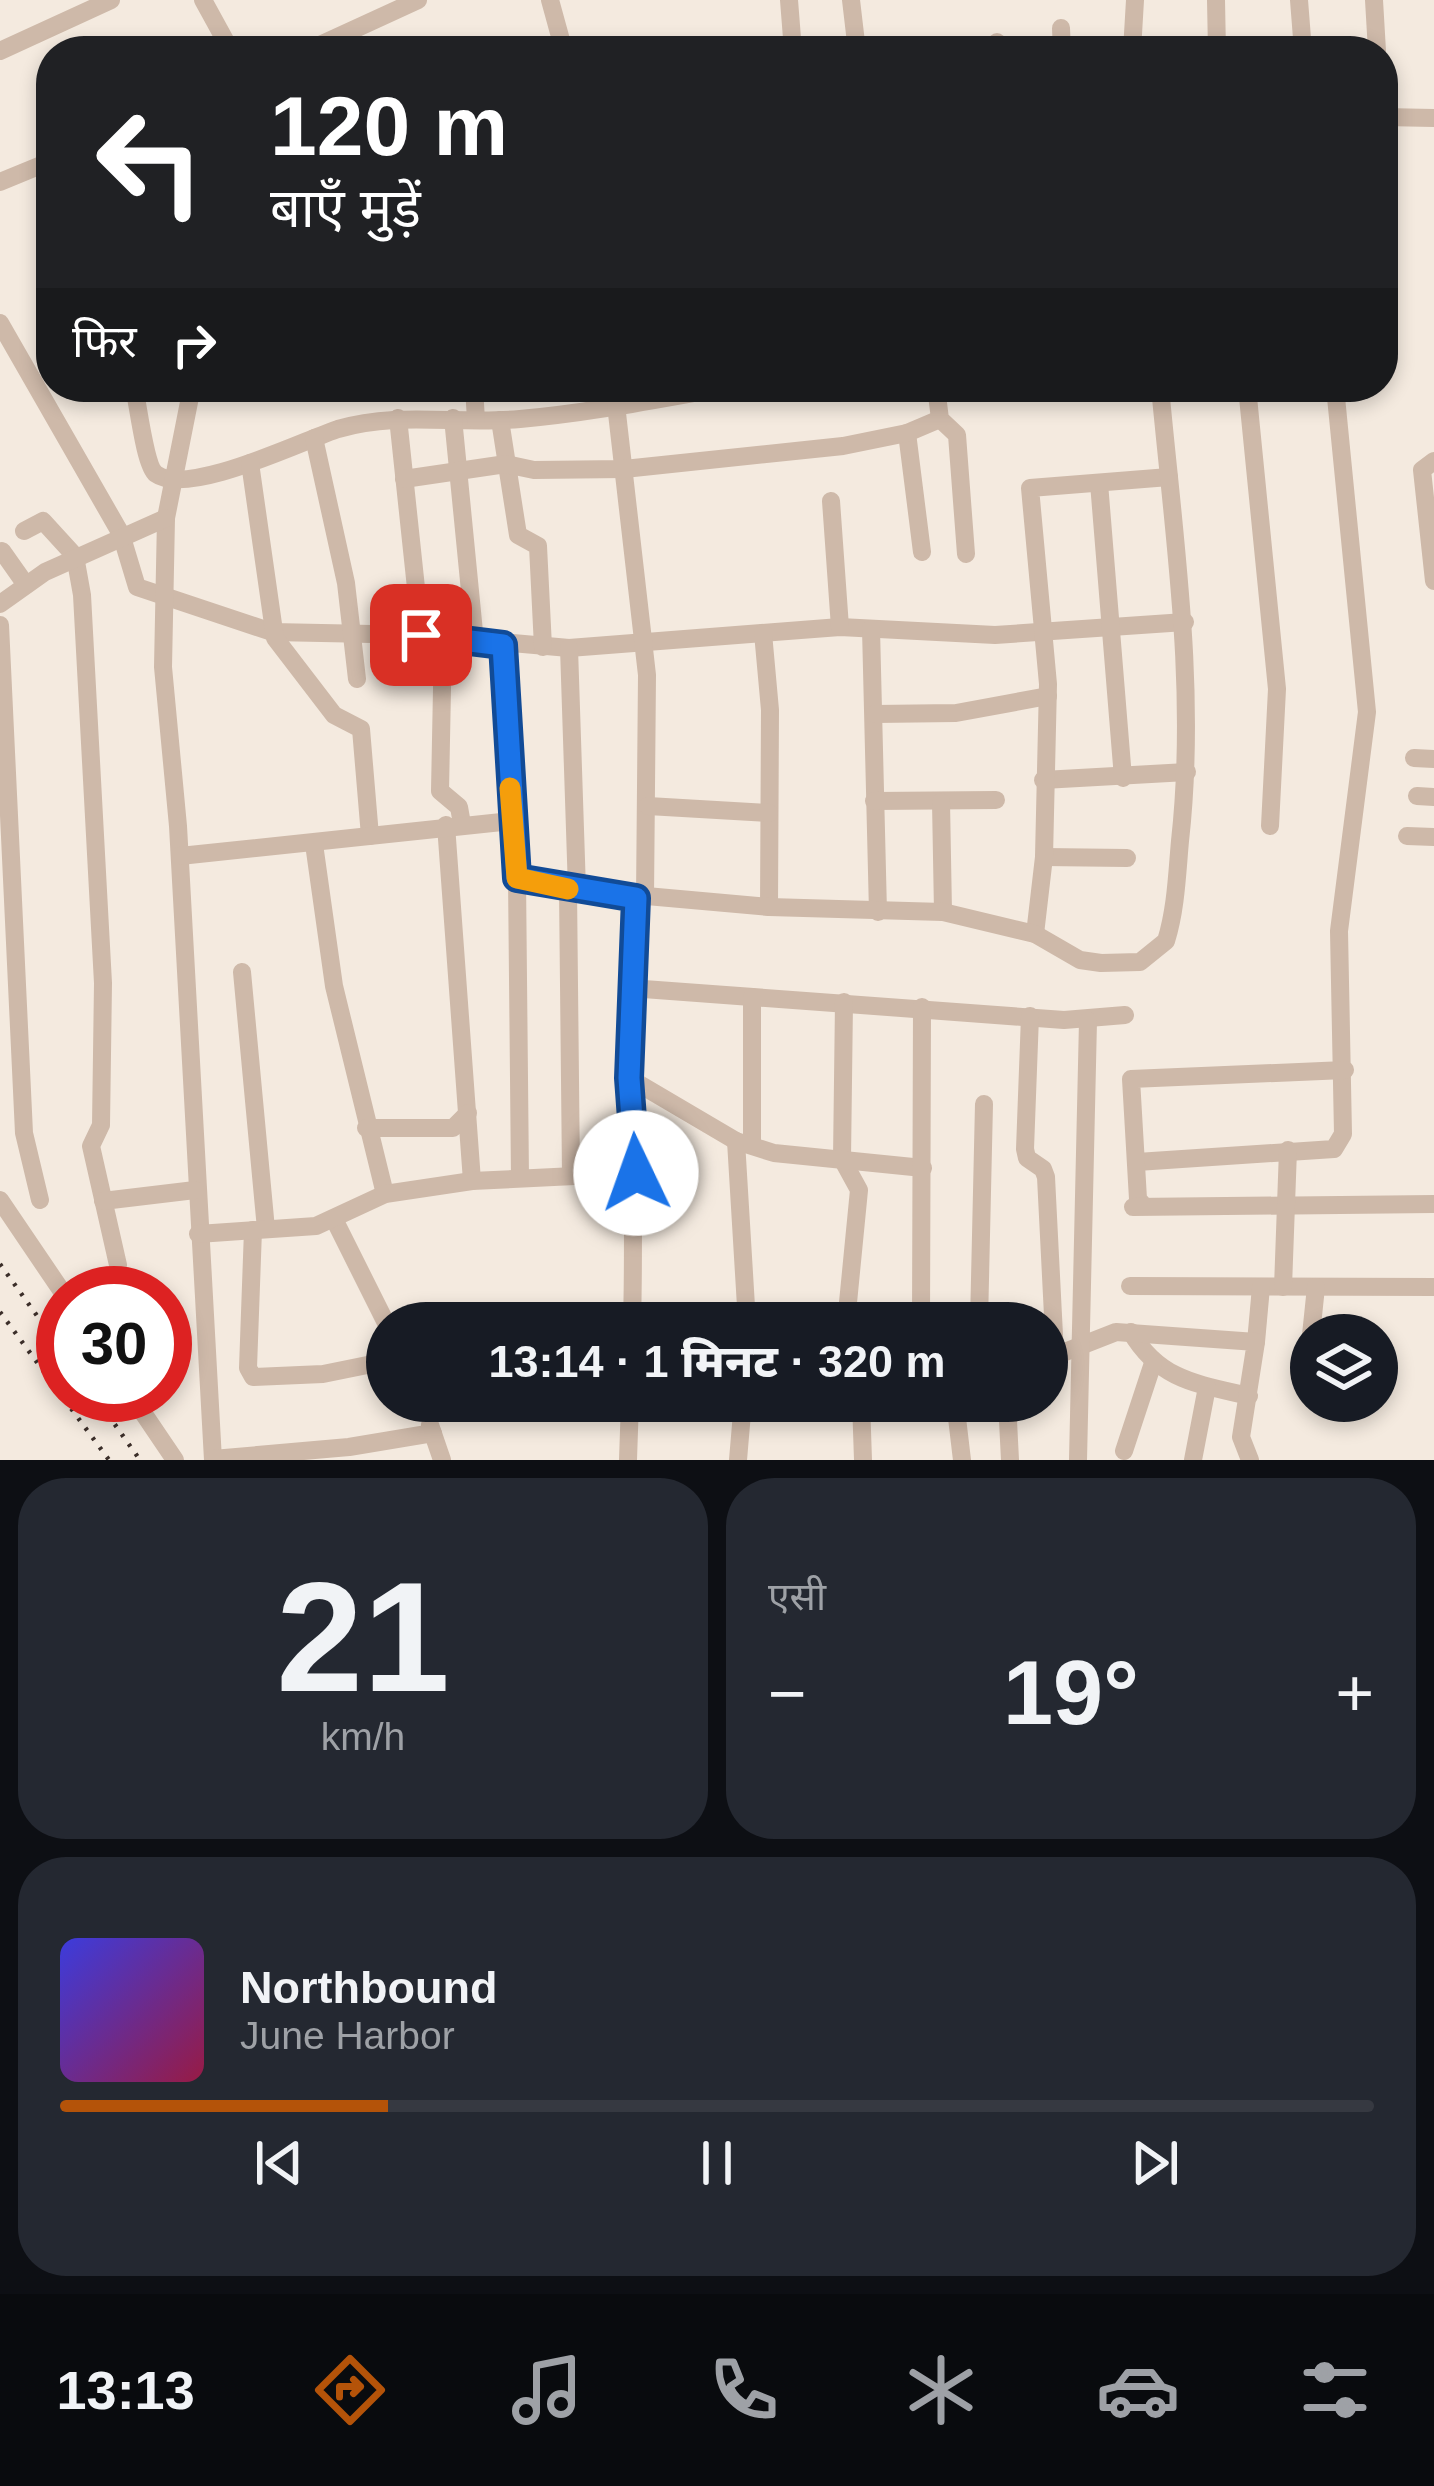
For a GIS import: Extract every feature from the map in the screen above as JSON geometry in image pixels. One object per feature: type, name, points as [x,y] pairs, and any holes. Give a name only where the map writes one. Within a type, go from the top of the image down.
[{"type":"street","points":[[0,51],[111,0]]},
{"type":"street","points":[[203,0],[223,36]]},
{"type":"street","points":[[340,36],[418,0]]},
{"type":"street","points":[[550,0],[560,36]]},
{"type":"street","points":[[789,0],[792,36]]},
{"type":"street","points":[[851,0],[855,36]]},
{"type":"street","points":[[1133,36],[1135,0]]},
{"type":"street","points":[[1216,0],[1217,36]]},
{"type":"street","points":[[1299,0],[1302,36]]},
{"type":"street","points":[[1374,0],[1376,36]]},
{"type":"street","points":[[1061,28],[1061,36]]},
{"type":"street","points":[[1398,117],[1434,118]]},
{"type":"street","points":[[0,182],[36,170]]},
{"type":"street","points":[[0,323],[36,386]]},
{"type":"street","points":[[45,402],[121,534],[137,587],[272,632],[421,635],[569,648],[840,627],[995,635],[1185,622]]},
{"type":"street","points":[[137,402],[148,464],[171,479],[250,463],[314,438],[398,418],[500,420],[591,402]]},
{"type":"street","points":[[188,402],[166,518],[164,667],[180,856],[213,1459],[349,1448],[433,1433]]},
{"type":"street","points":[[475,402],[476,420]]},
{"type":"street","points":[[617,402],[645,644],[648,806],[630,988],[629,1078],[636,1173],[633,1302]]},
{"type":"street","points":[[937,402],[940,419],[957,435],[966,554]]},
{"type":"street","points":[[517,878],[640,898],[944,912],[1034,934],[1080,959],[1140,962],[1156,954],[1172,922],[1186,772],[1185,622],[1162,402]]},
{"type":"street","points":[[1248,402],[1277,688],[1270,826]]},
{"type":"street","points":[[1137,1162],[1334,1149],[1340,1143],[1345,1070],[1339,932],[1367,712],[1336,402]]},
{"type":"street","points":[[398,418],[421,635]]},
{"type":"street","points":[[453,418],[475,642]]},
{"type":"street","points":[[404,479],[458,475],[506,464],[534,470],[624,470],[843,446],[907,433],[940,419]]},
{"type":"street","points":[[500,420],[518,535],[538,546],[543,647]]},
{"type":"street","points":[[907,433],[922,552]]},
{"type":"street","points":[[314,438],[357,679]]},
{"type":"street","points":[[1434,461],[1422,470],[1434,581]]},
{"type":"street","points":[[250,463],[272,632],[334,716],[362,729],[370,836]]},
{"type":"street","points":[[1034,934],[1043,857],[1048,696],[1030,488],[1169,477]]},
{"type":"street","points":[[1099,483],[1123,778]]},
{"type":"street","points":[[831,501],[840,627]]},
{"type":"street","points":[[0,604],[75,556],[166,518]]},
{"type":"street","points":[[24,531],[43,520],[75,556],[87,641],[103,983],[101,1125],[91,1146],[118,1265]]},
{"type":"street","points":[[2,551],[26,585]]},
{"type":"street","points":[[0,625],[24,1133],[40,1200]]},
{"type":"street","points":[[871,628],[878,912]]},
{"type":"street","points":[[763,634],[770,710],[769,907]]},
{"type":"street","points":[[443,638],[440,791],[459,807],[454,824],[472,1181]]},
{"type":"street","points":[[503,645],[517,878],[520,1178]]},
{"type":"street","points":[[569,648],[572,1175]]},
{"type":"street","points":[[875,714],[956,712],[1048,696]]},
{"type":"street","points":[[1043,780],[1186,772]]},
{"type":"street","points":[[874,801],[996,800]]},
{"type":"street","points":[[941,802],[944,912]]},
{"type":"street","points":[[648,806],[769,813]]},
{"type":"street","points":[[180,856],[511,821]]},
{"type":"street","points":[[1407,836],[1434,838]]},
{"type":"street","points":[[314,844],[334,986],[357,1068],[365,1129],[385,1194]]},
{"type":"street","points":[[1043,857],[1127,857]]},
{"type":"street","points":[[242,972],[260,1229],[248,1368],[253,1376],[323,1374],[366,1365]]},
{"type":"street","points":[[630,988],[1088,1021],[1125,1016]]},
{"type":"street","points":[[747,1302],[744,1143],[752,997]]},
{"type":"street","points":[[844,1002],[842,1159],[860,1190],[848,1302]]},
{"type":"street","points":[[921,1302],[922,1007]]},
{"type":"street","points":[[1030,1016],[1025,1149],[1027,1158],[1043,1169],[1046,1178],[1049,1302]]},
{"type":"street","points":[[1078,1460],[1088,1021]]},
{"type":"street","points":[[1345,1070],[1132,1079],[1136,1207],[1434,1204]]},
{"type":"street","points":[[629,1078],[744,1143],[774,1153],[923,1168]]},
{"type":"street","points":[[979,1302],[984,1104]]},
{"type":"street","points":[[365,1129],[453,1128],[467,1113]]},
{"type":"street","points":[[1283,1287],[1288,1150]]},
{"type":"street","points":[[198,1234],[335,1221],[385,1194],[472,1181],[636,1173]]},
{"type":"street","points":[[103,1201],[195,1190]]},
{"type":"street","points":[[0,1199],[44,1266]]},
{"type":"street","points":[[335,1221],[376,1302]]},
{"type":"street","points":[[1130,1286],[1434,1287]]},
{"type":"street","points":[[1250,1460],[1241,1437],[1261,1287]]},
{"type":"street","points":[[1313,1314],[1316,1287]]},
{"type":"street","points":[[1068,1349],[1131,1332],[1256,1342]]},
{"type":"street","points":[[1131,1332],[1153,1363],[1179,1380],[1249,1396]]},
{"type":"street","points":[[1124,1451],[1153,1363]]},
{"type":"street","points":[[1192,1460],[1207,1387]]},
{"type":"street","points":[[149,1422],[175,1460]]},
{"type":"street","points":[[429,1422],[442,1460]]},
{"type":"street","points":[[628,1460],[629,1422]]},
{"type":"street","points":[[738,1460],[741,1422]]},
{"type":"street","points":[[862,1422],[863,1460]]},
{"type":"street","points":[[958,1422],[962,1460]]},
{"type":"street","points":[[1008,1422],[1010,1460]]},
{"type":"railway","points":[[0,1264],[36,1314]]},
{"type":"railway","points":[[0,1312],[109,1460]]},
{"type":"railway","points":[[113,1422],[140,1460]]},
{"type":"slow traffic","points":[[510,788],[517,878],[568,889]]},
{"type":"route","points":[[421,635],[503,645],[517,878],[636,898],[629,1078],[636,1173]]}]
